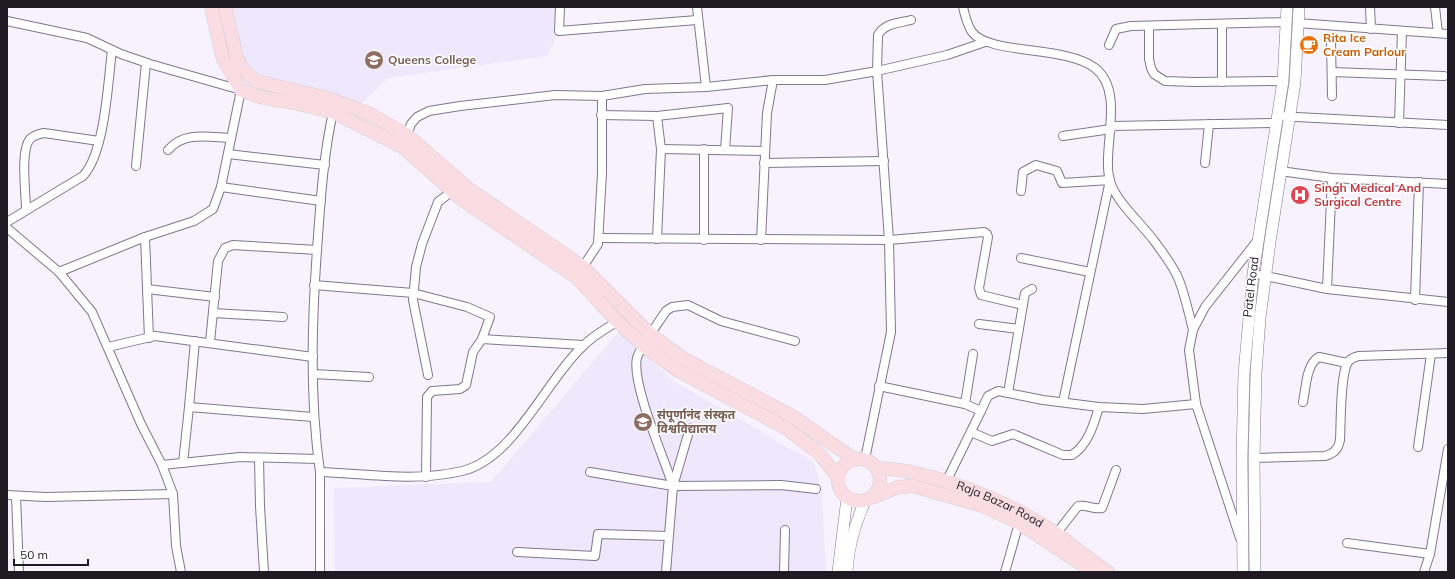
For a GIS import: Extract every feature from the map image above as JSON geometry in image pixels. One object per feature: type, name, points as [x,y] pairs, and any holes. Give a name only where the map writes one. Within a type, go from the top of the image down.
[{"type":"main road","points":[[211,7],[222,59],[241,90],[260,97],[333,112],[403,147],[451,192],[580,272],[617,322],[647,341],[724,378],[807,426],[859,459],[877,468],[881,483],[878,491],[869,499],[852,501],[847,498],[840,490],[838,478],[819,453],[784,427],[677,370],[647,341],[629,314],[580,272],[468,189],[407,135],[370,114],[331,99],[255,81],[243,69],[237,58],[225,7]]},
{"type":"main road","points":[[799,438],[807,426]]},
{"type":"main road","points":[[838,478],[843,466],[859,459]]},
{"type":"main road","name":"Raja Bazar Road","points":[[877,468],[914,472],[946,482],[976,493],[1026,515],[1056,534],[1108,572]]},
{"type":"main road","name":"Raja Bazar Road","points":[[869,499],[899,487],[913,486],[983,506],[1019,523],[1093,572]]},
{"type":"street","points":[[560,7],[559,31],[697,20]]},
{"type":"street","points":[[697,7],[697,20],[706,87]]},
{"type":"street","points":[[963,7],[966,20],[973,33],[985,42]]},
{"type":"street","name":"Patel Road","points":[[1243,572],[1244,373],[1253,274],[1283,81],[1287,7]]},
{"type":"street","name":"Patel Road","points":[[1255,572],[1254,458],[1256,373],[1266,276],[1294,82],[1299,7]]},
{"type":"street","points":[[1370,7],[1371,29]]},
{"type":"street","points":[[1435,7],[1438,34]]},
{"type":"street","points":[[859,459],[879,386],[891,332],[889,240],[878,70],[878,35],[881,30],[889,25],[911,20]]},
{"type":"street","points":[[7,21],[87,38],[112,50],[146,63],[241,90],[222,187],[213,209],[194,221],[145,237],[59,272]]},
{"type":"street","points":[[1109,45],[1116,29],[1149,26],[1286,22]]},
{"type":"street","points":[[1297,23],[1402,32],[1448,34]]},
{"type":"street","points":[[1222,24],[1222,82]]},
{"type":"street","points":[[1149,26],[1149,59],[1151,68],[1159,78],[1165,81],[1283,81]]},
{"type":"street","points":[[1399,123],[1402,32]]},
{"type":"street","points":[[1331,41],[1332,96]]},
{"type":"street","points":[[407,135],[411,124],[417,117],[429,111],[539,96],[602,96],[645,89],[706,87],[773,80],[825,80],[947,55],[985,42],[1064,54],[1082,60],[1096,68],[1104,77],[1108,90],[1111,127],[1108,165],[1110,180],[1063,402]]},
{"type":"street","points":[[7,222],[83,176],[90,169],[95,158],[99,141],[112,50]]},
{"type":"street","points":[[136,166],[146,63]]},
{"type":"street","points":[[1332,72],[1444,76]]},
{"type":"street","points":[[761,240],[767,113],[773,80]]},
{"type":"street","points":[[580,272],[598,244],[602,173],[602,96]]},
{"type":"street","points":[[601,115],[657,116],[728,108],[725,150]]},
{"type":"street","points":[[320,572],[320,472],[313,417],[314,285],[327,140],[333,112]]},
{"type":"street","points":[[657,116],[661,149],[657,239]]},
{"type":"street","points":[[1063,136],[1111,127],[1209,124],[1277,119],[1290,116],[1448,125]]},
{"type":"street","points":[[1205,163],[1209,124]]},
{"type":"street","points":[[26,210],[25,159],[26,148],[29,140],[35,135],[44,133],[99,141]]},
{"type":"street","points":[[168,150],[180,139],[190,137],[231,138]]},
{"type":"street","points":[[661,149],[765,150]]},
{"type":"street","points":[[704,150],[704,240]]},
{"type":"street","points":[[228,154],[325,165]]},
{"type":"street","points":[[764,163],[884,161]]},
{"type":"street","points":[[1021,191],[1023,172],[1036,165],[1057,171],[1062,184],[1110,180]]},
{"type":"street","points":[[1280,171],[1332,178],[1448,184]]},
{"type":"street","points":[[1328,289],[1332,178]]},
{"type":"street","points":[[1110,180],[1124,203],[1154,242],[1179,279],[1193,330]]},
{"type":"street","points":[[1415,300],[1419,182]]},
{"type":"street","points":[[222,187],[321,201]]},
{"type":"street","points":[[428,375],[412,300],[416,267],[422,244],[438,202],[451,192]]},
{"type":"street","points":[[7,228],[59,272],[92,312],[141,424],[162,465],[173,494],[176,546],[181,572]]},
{"type":"street","points":[[598,238],[704,240],[889,240],[984,232],[988,237],[979,288],[981,295],[1023,305]]},
{"type":"street","points":[[145,237],[149,338]]},
{"type":"street","points":[[1242,543],[1196,404],[1189,350],[1193,330],[1205,307],[1258,240]]},
{"type":"street","points":[[210,342],[218,261],[225,248],[233,245],[317,250]]},
{"type":"street","points":[[1020,258],[1090,272]]},
{"type":"street","points":[[1253,274],[1328,289],[1415,300],[1448,302]]},
{"type":"street","points":[[314,285],[413,293],[468,307],[490,317],[482,339],[474,352],[466,385],[460,389],[432,391],[426,397],[426,477]]},
{"type":"street","points":[[147,289],[215,297]]},
{"type":"street","points":[[1008,393],[1025,294],[1032,289]]},
{"type":"street","points":[[673,486],[638,381],[636,368],[638,356],[666,311],[672,307],[688,306],[721,321],[795,342]]},
{"type":"street","points":[[213,312],[282,317]]},
{"type":"street","points":[[320,472],[426,477],[464,471],[485,460],[502,447],[583,345],[629,314]]},
{"type":"street","points":[[979,324],[1019,329]]},
{"type":"street","points":[[108,347],[155,336],[195,340],[313,357]]},
{"type":"street","points":[[482,339],[583,345]]},
{"type":"street","points":[[184,463],[195,340]]},
{"type":"street","points":[[1254,458],[1325,456],[1333,453],[1339,447],[1342,392],[1347,363],[1352,358],[1358,356],[1448,353]]},
{"type":"street","points":[[964,404],[973,354]]},
{"type":"street","points":[[1418,447],[1432,354]]},
{"type":"street","points":[[1303,402],[1308,372],[1314,360],[1319,357],[1347,363]]},
{"type":"street","points":[[313,374],[369,377]]},
{"type":"street","points":[[879,386],[964,404],[981,411]]},
{"type":"street","points":[[946,482],[988,396],[998,391],[1043,400],[1100,407],[1143,409],[1196,404]]},
{"type":"street","points":[[189,407],[313,417]]},
{"type":"street","points":[[971,432],[992,441],[1013,434],[1063,455],[1072,455],[1082,445],[1088,436],[1100,407]]},
{"type":"street","points":[[666,572],[673,486],[690,428]]},
{"type":"street","points":[[1424,572],[1430,554],[1448,449]]},
{"type":"street","points":[[162,465],[240,457],[318,459]]},
{"type":"street","points":[[259,458],[264,572]]},
{"type":"street","points":[[1056,534],[1078,506],[1084,505],[1102,508],[1116,470]]},
{"type":"street","points":[[590,472],[673,486],[781,485],[816,489]]},
{"type":"street","points":[[7,495],[46,497],[173,494]]},
{"type":"street","points":[[16,496],[19,572]]},
{"type":"street","points":[[838,572],[847,498]]},
{"type":"street","points":[[847,572],[849,552],[856,522],[869,499]]},
{"type":"street","points":[[844,521],[856,522]]},
{"type":"street","points":[[1005,572],[1019,523]]},
{"type":"street","points":[[784,572],[785,530]]},
{"type":"street","points":[[517,552],[595,556],[598,534],[668,536]]},
{"type":"street","points":[[1347,543],[1430,554]]},
{"type":"shaded area","name":"Queens College","points":[[211,7],[560,7],[559,31],[547,56],[388,78],[357,108],[294,94],[253,90],[230,64]]},
{"type":"shaded area","name":"संपूर्णानंद संस्कृत विश्वविद्यालय","points":[[620,330],[673,381],[814,462],[822,492],[826,572],[335,572],[334,488],[491,482]]},
{"type":"place","name":"Rita Ice Cream Parlour","points":[[1309,45]]},
{"type":"place","name":"Queens College","points":[[374,60]]},
{"type":"place","name":"Singh Medical And Surgical Centre","points":[[1300,195]]},
{"type":"place","name":"संपूर्णानंद संस्कृत विश्वविद्यालय","points":[[643,422]]}]
